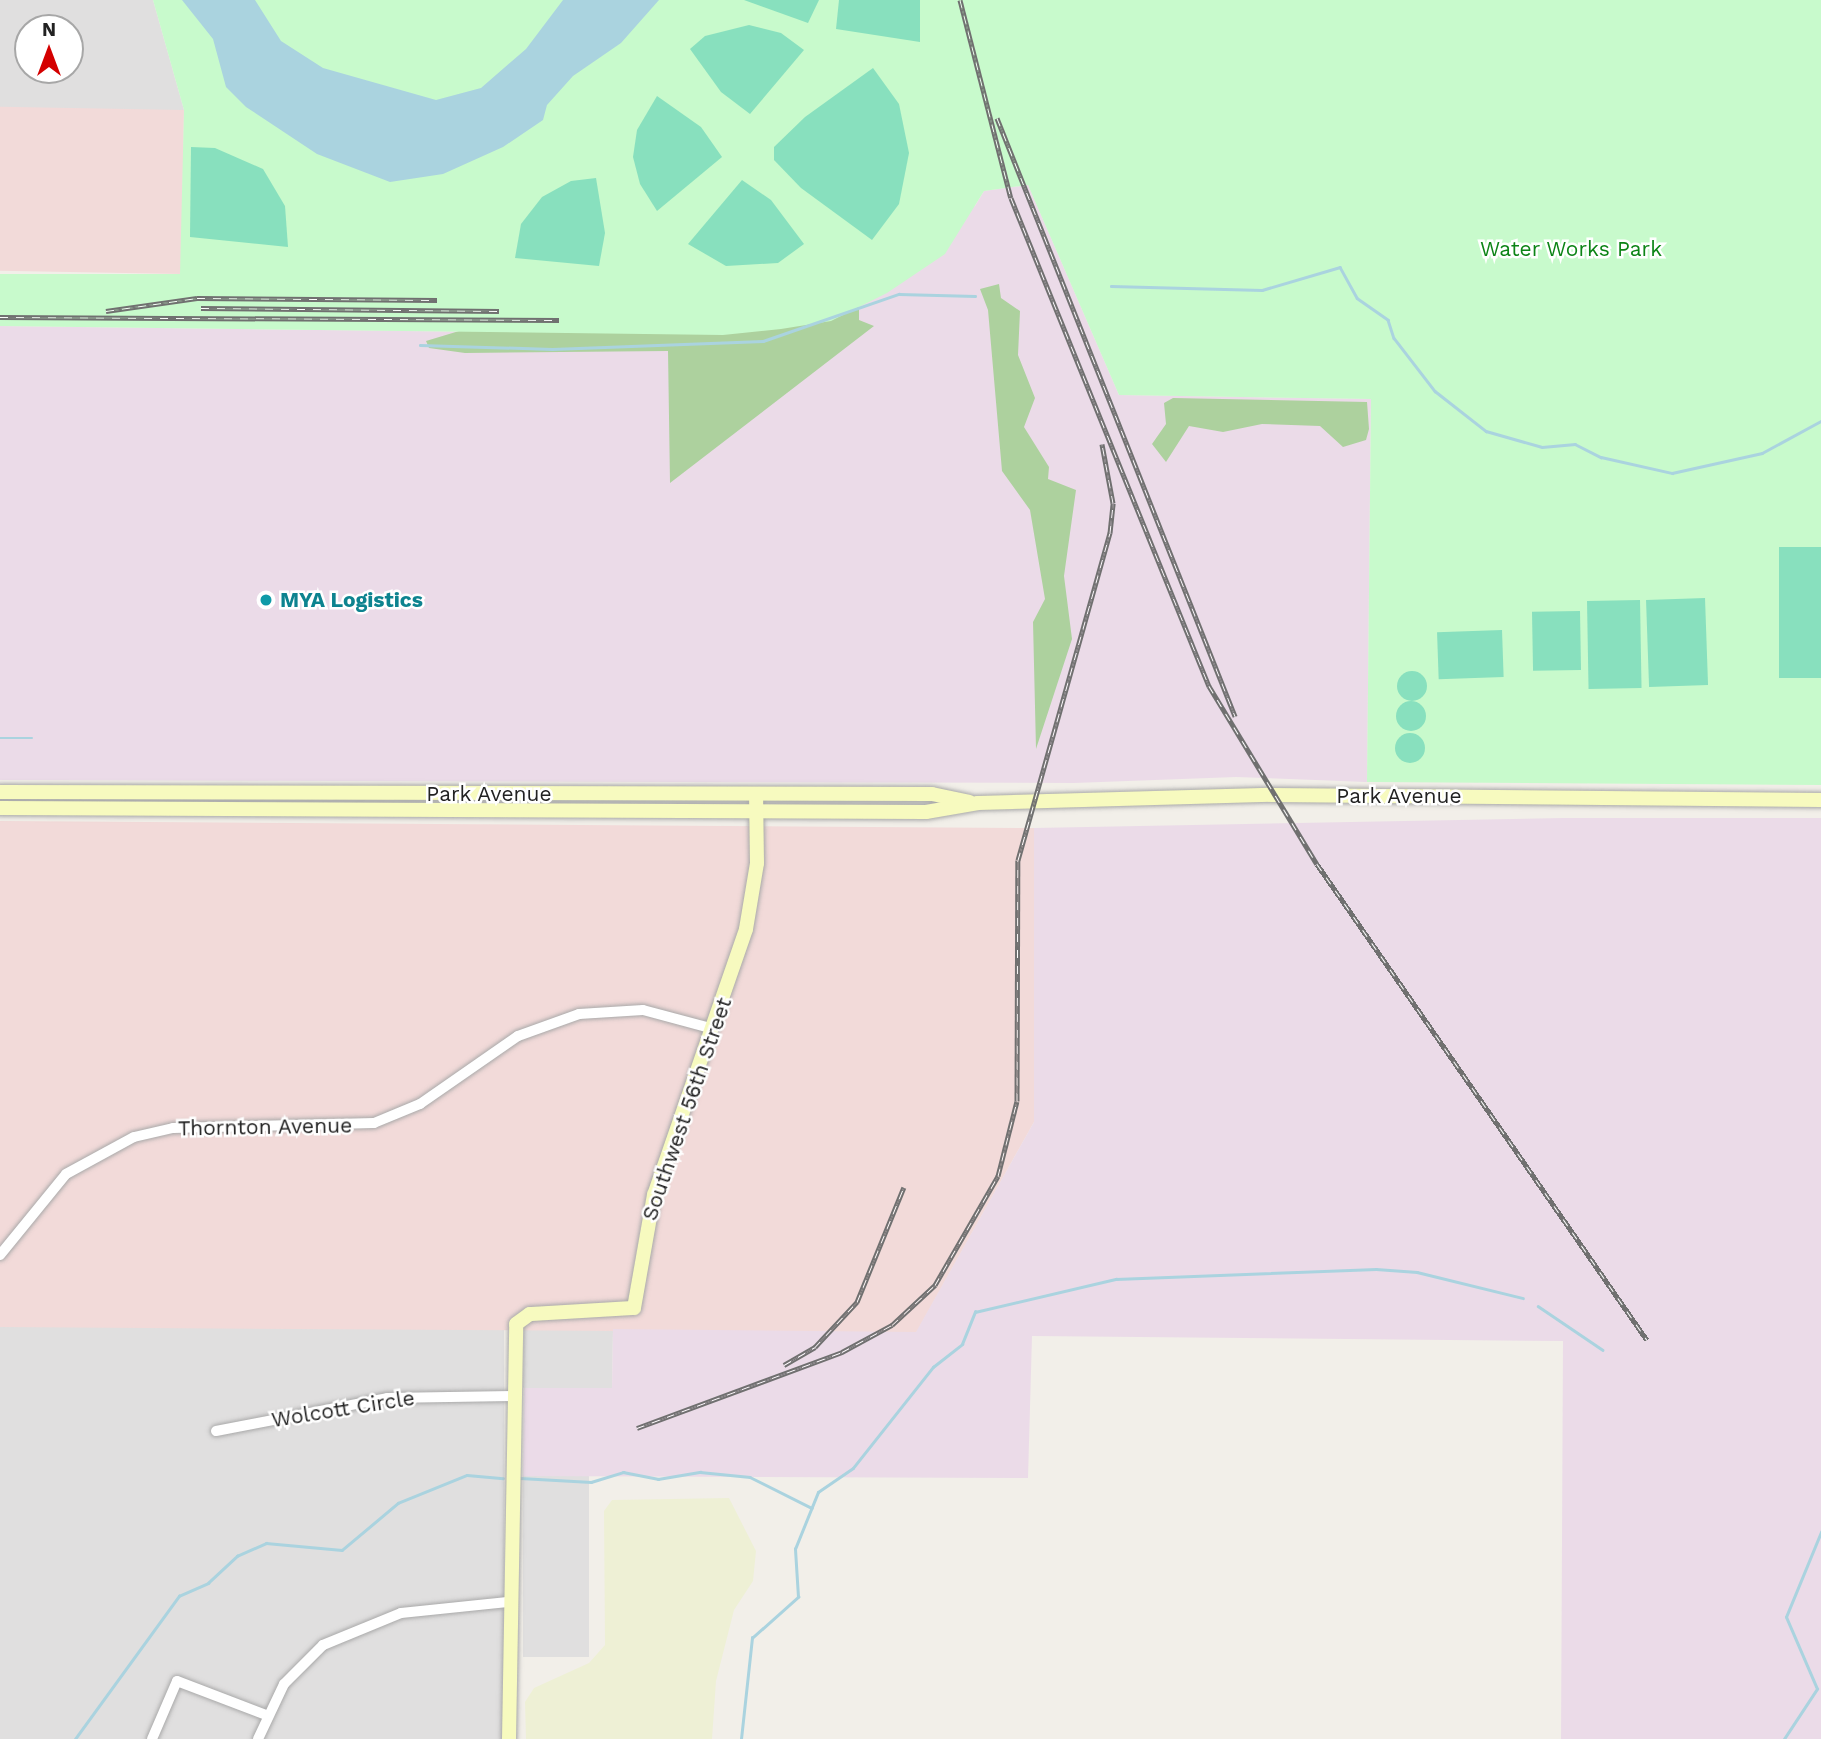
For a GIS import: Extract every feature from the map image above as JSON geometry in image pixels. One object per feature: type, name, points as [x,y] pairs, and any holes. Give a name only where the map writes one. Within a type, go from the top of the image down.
[{"type":"main road","name":"Park Avenue","points":[[0,792],[932,794],[978,803]]},
{"type":"main road","name":"Southwest 56th Street","points":[[509,1739],[507,1602],[512,1396],[521,1318],[634,1308],[654,1195],[714,1029],[746,929],[757,811],[756,794]]},
{"type":"main road","name":"Park Avenue","points":[[0,808],[926,811],[978,803],[1262,796],[1821,800]]},
{"type":"street","name":"Thornton Avenue","points":[[0,1255],[66,1174],[134,1137],[173,1128],[374,1122],[420,1104],[518,1035],[579,1014],[643,1010],[714,1029]]},
{"type":"street","name":"Wolcott Circle","points":[[216,1431],[387,1398],[512,1396]]},
{"type":"street","points":[[258,1739],[266,1715],[303,1662],[353,1630],[438,1605],[507,1602]]},
{"type":"street","points":[[152,1739],[177,1681],[266,1715]]},
{"type":"shaded area","points":[[0,0],[153,0],[184,110],[0,126]]},
{"type":"shaded area","points":[[0,107],[184,110],[181,274],[0,271]]},
{"type":"shaded area","points":[[1028,185],[1119,395],[1371,399],[1367,782],[1236,777],[1074,783],[0,780],[0,326],[723,335],[975,206],[984,191]]},
{"type":"shaded area","points":[[1563,818],[1821,818],[1821,1739],[1561,1739],[1563,1341],[1032,1336],[1028,1478],[523,1476],[524,1388],[612,1388],[613,1329],[916,1332],[1034,1122],[1034,828]]},
{"type":"shaded area","points":[[0,821],[1034,828],[1034,1122],[916,1333],[0,1327]]},
{"type":"shaded area","points":[[0,1327],[504,1327],[504,1739],[0,1739]]},
{"type":"shaded area","points":[[524,1328],[613,1330],[612,1390],[523,1388]]},
{"type":"shaded area","points":[[523,1476],[589,1476],[589,1657],[523,1657]]},
{"type":"green space","name":"Water Works Park","points":[[153,0],[1821,0],[1821,785],[1367,782],[1371,399],[1119,395],[1028,185],[984,191],[945,254],[887,293],[831,321],[781,329],[723,335],[0,326],[0,274],[180,274],[184,110]]},
{"type":"green space","points":[[744,0],[819,0],[808,23]]},
{"type":"green space","points":[[839,0],[920,0],[920,42],[836,29]]},
{"type":"green space","points":[[749,25],[781,33],[804,50],[750,114],[721,92],[690,49],[705,36]]},
{"type":"green space","points":[[873,68],[899,104],[909,153],[899,204],[872,240],[801,188],[774,160],[774,147],[805,117]]},
{"type":"green space","points":[[657,96],[701,127],[722,157],[657,211],[640,184],[633,157],[637,130]]},
{"type":"green space","points":[[191,147],[215,148],[263,169],[285,206],[288,247],[190,237]]},
{"type":"green space","points":[[596,178],[605,233],[599,266],[515,258],[521,224],[542,197],[571,181]]},
{"type":"green space","points":[[742,180],[771,200],[804,244],[778,263],[726,266],[688,244]]},
{"type":"green space","points":[[999,284],[1001,298],[1020,311],[1018,355],[1035,398],[1024,427],[1049,467],[1048,479],[1076,490],[1064,576],[1072,639],[1036,749],[1033,622],[1045,599],[1030,510],[1002,471],[988,310],[980,289]]},
{"type":"green space","points":[[859,304],[859,320],[874,326],[670,483],[668,351],[465,353],[429,348],[426,341],[469,328]]},
{"type":"green space","points":[[1173,398],[1367,402],[1369,429],[1366,440],[1343,447],[1320,426],[1262,424],[1223,432],[1189,426],[1166,462],[1152,444],[1166,424],[1164,403]]},
{"type":"green space","points":[[1779,547],[1821,547],[1821,678],[1779,678]]},
{"type":"green space","points":[[1705,598],[1708,685],[1649,687],[1646,600]]},
{"type":"green space","points":[[1640,600],[1642,688],[1589,689],[1587,601]]},
{"type":"green space","points":[[1580,611],[1581,670],[1533,671],[1532,612]]},
{"type":"green space","points":[[1502,630],[1504,677],[1439,679],[1437,632]]},
{"type":"green space","points":[[1412,671],[1423,675],[1427,686],[1423,697],[1412,701],[1401,697],[1397,686],[1401,675]]},
{"type":"green space","points":[[1411,701],[1422,705],[1426,716],[1422,727],[1411,731],[1400,727],[1396,716],[1400,705]]},
{"type":"green space","points":[[1410,733],[1421,737],[1425,748],[1421,759],[1410,763],[1399,759],[1395,748],[1399,737]]},
{"type":"green space","points":[[729,1498],[756,1551],[753,1581],[734,1610],[716,1681],[712,1739],[526,1739],[525,1702],[534,1688],[589,1663],[605,1645],[604,1511],[612,1500]]},
{"type":"water","points":[[182,0],[255,0],[281,41],[323,68],[436,100],[481,88],[526,49],[563,0],[659,0],[621,43],[573,76],[547,105],[543,120],[503,147],[443,174],[390,182],[317,154],[246,107],[226,87],[213,39]]},
{"type":"waterway","points":[[1111,286],[1262,290],[1340,267],[1357,298],[1388,320],[1394,338],[1435,391],[1486,431],[1542,447],[1575,444],[1601,457],[1672,473],[1762,453],[1821,421]]},
{"type":"waterway","points":[[420,345],[552,349],[763,341],[899,294],[975,296]]},
{"type":"waterway","points":[[0,738],[32,738]]},
{"type":"waterway","points":[[741,1739],[752,1638],[798,1597],[795,1549],[818,1492],[853,1468],[933,1367],[962,1344],[975,1312],[1116,1279],[1376,1269],[1417,1272],[1523,1298]]},
{"type":"waterway","points":[[1538,1306],[1603,1350]]},
{"type":"waterway","points":[[520,1478],[591,1482],[623,1472],[658,1479],[700,1472],[750,1477],[812,1508]]},
{"type":"waterway","points":[[75,1739],[179,1596],[208,1583],[237,1556],[266,1543],[342,1550],[398,1503],[467,1475],[503,1478]]},
{"type":"waterway","points":[[1784,1739],[1817,1689],[1786,1617],[1821,1532]]},
{"type":"railway","points":[[960,0],[1011,198],[1209,686],[1317,864],[1647,1340]]},
{"type":"railway","points":[[997,118],[1235,716]]},
{"type":"railway","points":[[106,311],[197,298],[437,300]]},
{"type":"railway","points":[[201,308],[499,311]]},
{"type":"railway","points":[[0,317],[559,320]]},
{"type":"railway","points":[[637,1428],[842,1352],[892,1325],[935,1285],[998,1176],[1017,1101],[1018,860],[1110,533],[1113,503],[1102,444]]},
{"type":"railway","points":[[784,1365],[815,1347],[857,1302],[904,1187]]},
{"type":"place","name":"MYA Logistics","points":[[266,600]]}]
